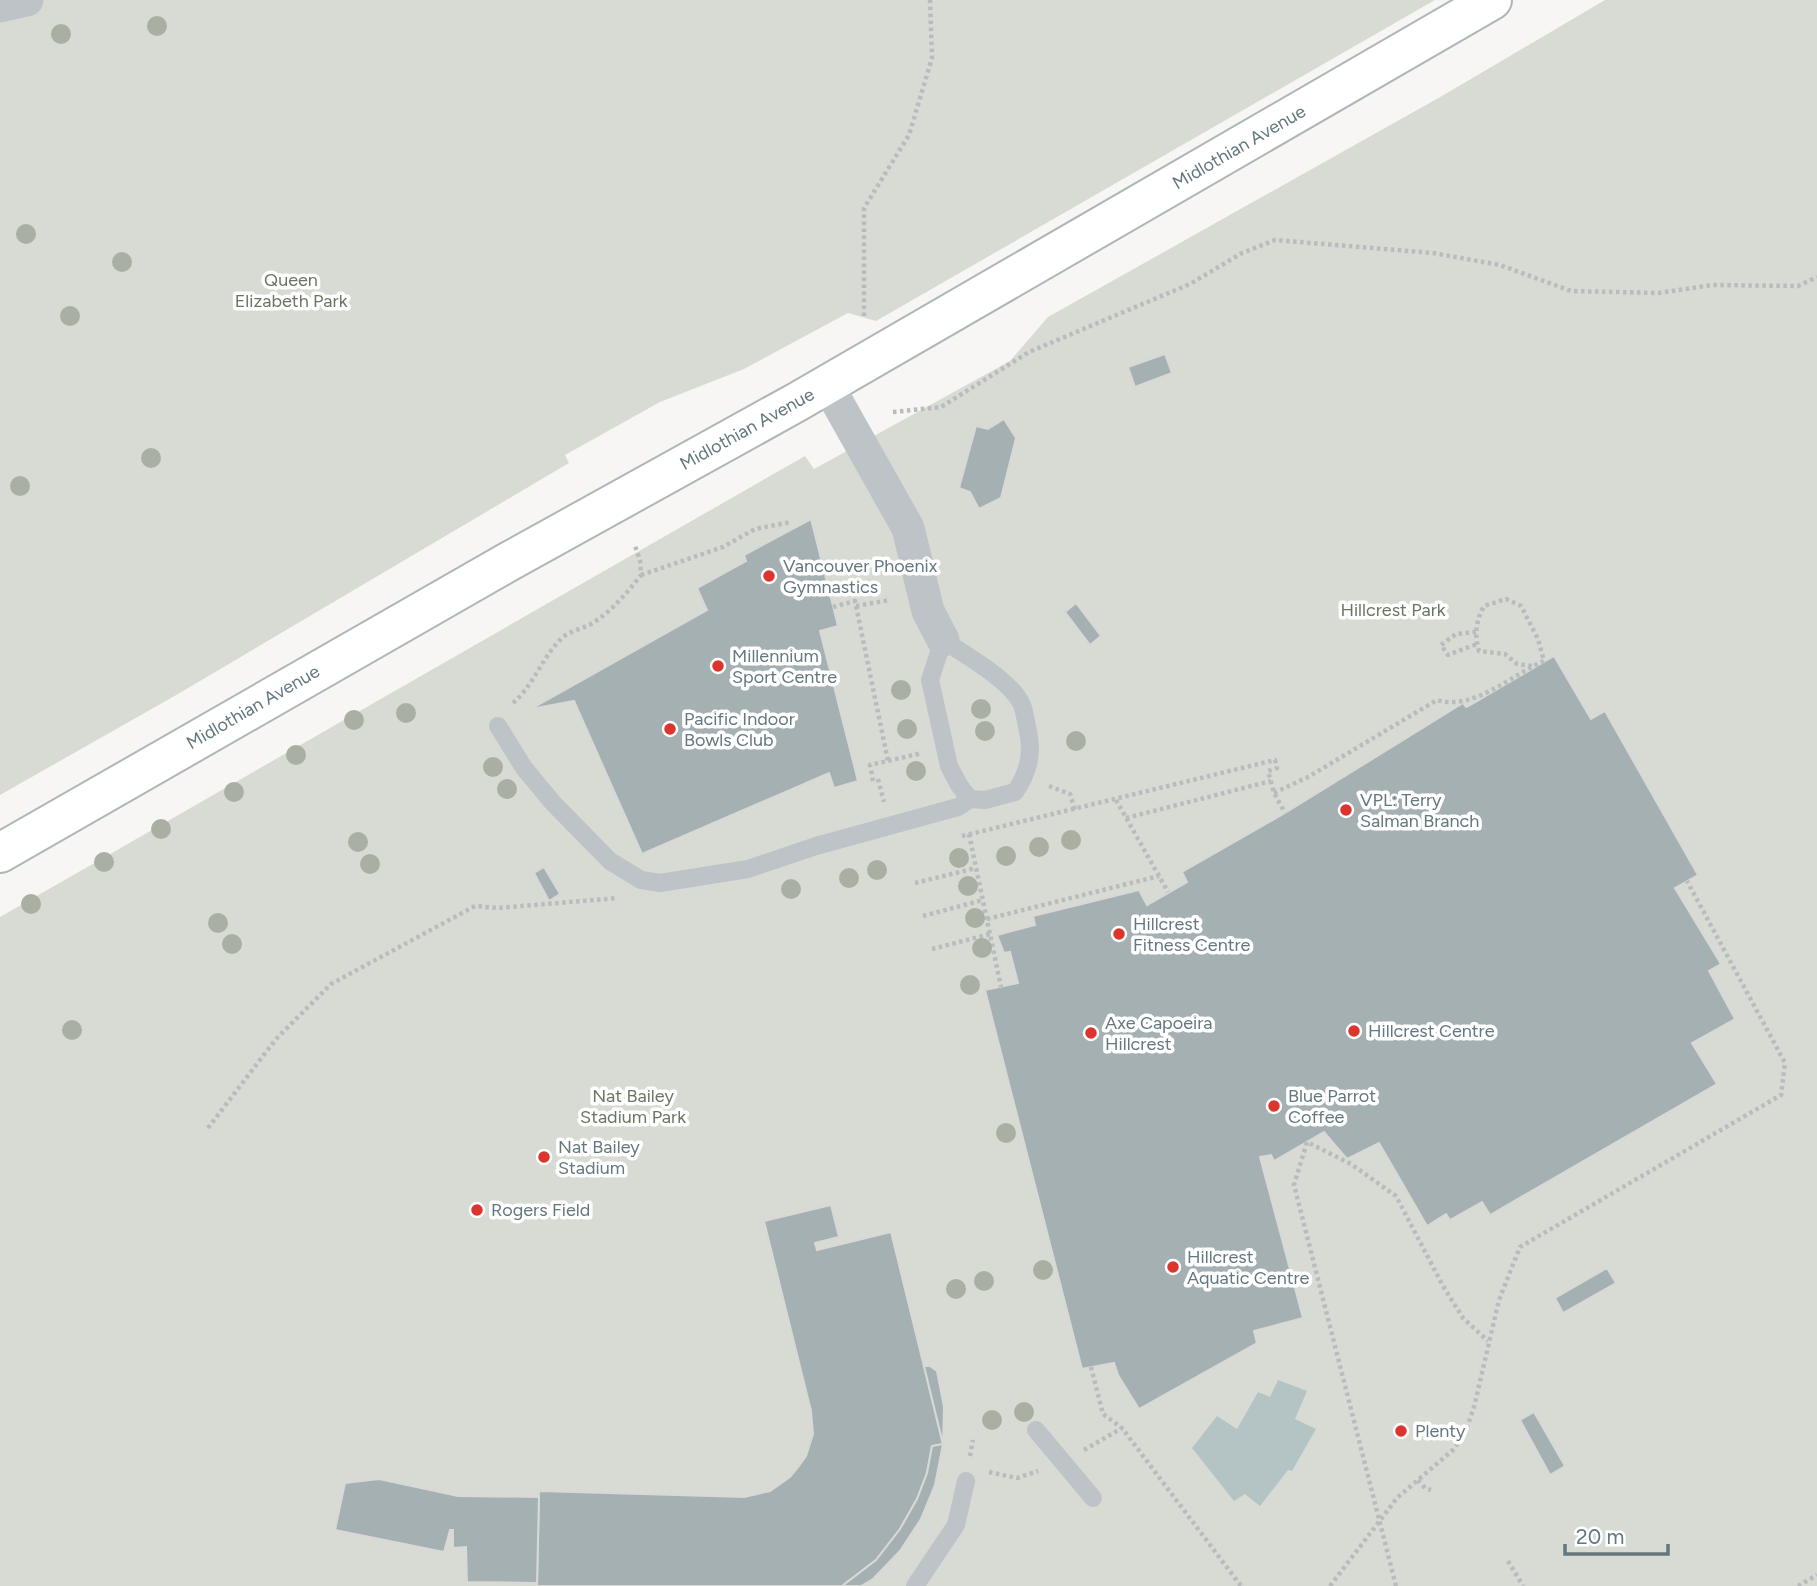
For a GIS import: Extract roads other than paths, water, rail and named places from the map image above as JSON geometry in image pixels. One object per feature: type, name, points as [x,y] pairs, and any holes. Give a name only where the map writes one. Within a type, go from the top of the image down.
[{"type":"street","points":[[0,6],[27,0]]},
{"type":"street","name":"Midlothian Avenue","points":[[0,853],[508,562],[827,384],[1492,0]]},
{"type":"street","points":[[827,384],[908,528],[928,611],[943,640]]},
{"type":"lane","points":[[498,726],[524,768],[553,803],[610,862],[641,880],[660,883],[748,869],[816,846],[958,807],[970,799],[985,800],[1015,792],[1025,778],[1030,759],[1030,741],[1022,704],[1008,686],[943,640],[930,680],[949,766],[970,799]]},
{"type":"lane","points":[[1036,1430],[1093,1499]]},
{"type":"lane","points":[[915,1586],[956,1525],[966,1481]]},
{"type":"place","name":"Vancouver Phoenix Gymnastics","points":[[769,576]]},
{"type":"place","name":"Millennium Sport Centre","points":[[718,666]]},
{"type":"place","name":"Pacific Indoor Bowls Club","points":[[670,729]]},
{"type":"place","name":"VPL: Terry Salman Branch","points":[[1346,810]]},
{"type":"place","name":"Hillcrest Fitness Centre","points":[[1119,934]]},
{"type":"place","name":"Hillcrest Centre","points":[[1354,1031]]},
{"type":"place","name":"Axe Capoeira Hillcrest","points":[[1091,1033]]},
{"type":"place","name":"Blue Parrot Coffee","points":[[1274,1106]]},
{"type":"place","name":"Nat Bailey Stadium","points":[[544,1157]]},
{"type":"place","name":"Rogers Field","points":[[477,1210]]},
{"type":"place","name":"Hillcrest Aquatic Centre","points":[[1173,1267]]},
{"type":"place","name":"Plenty","points":[[1401,1431]]},
{"type":"park label","name":"Queen Elizabeth Park","points":[[291,290]]},
{"type":"park label","name":"Hillcrest Park","points":[[1393,610]]},
{"type":"park label","name":"Nat Bailey Stadium Park","points":[[633,1106]]}]
